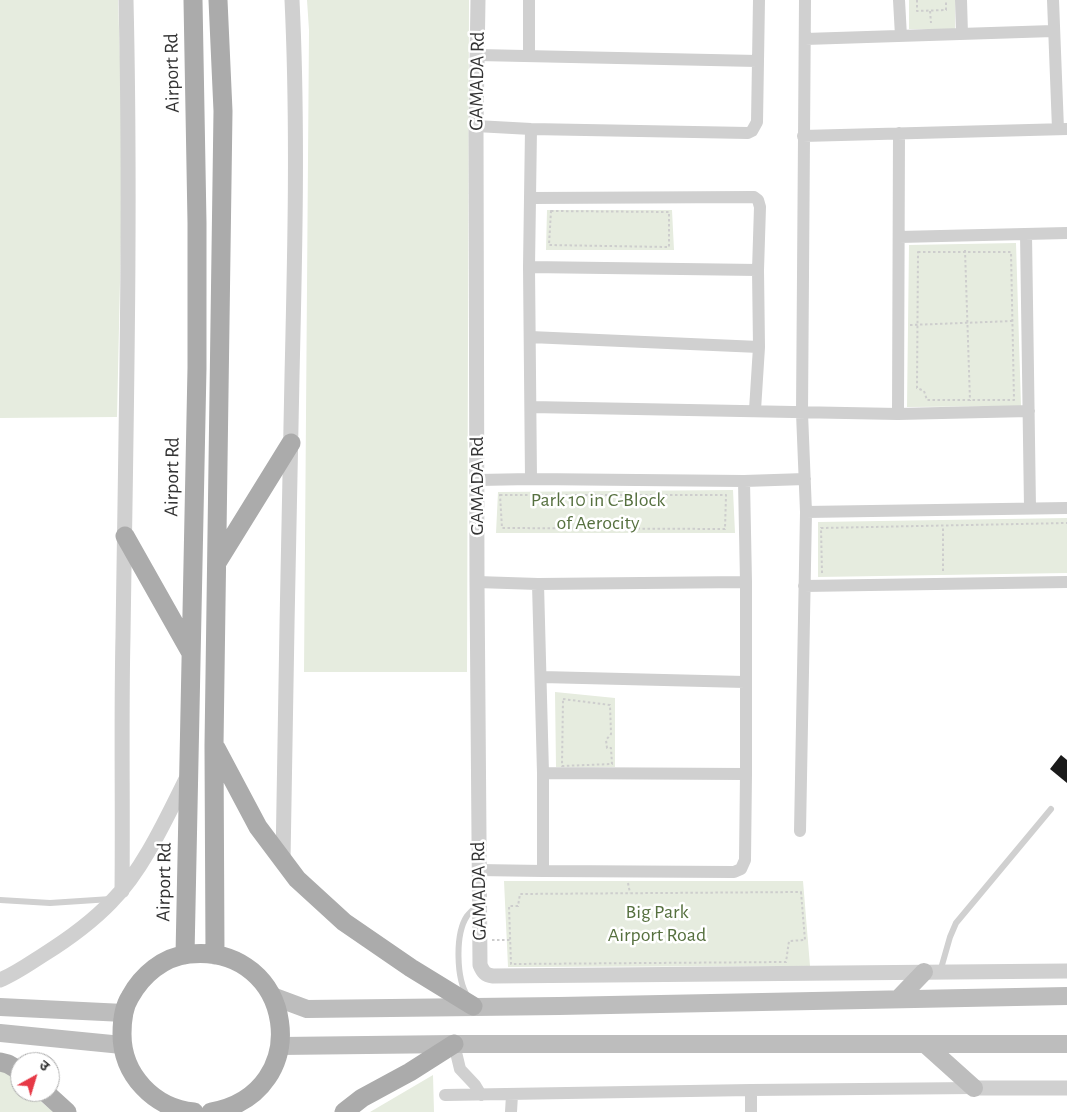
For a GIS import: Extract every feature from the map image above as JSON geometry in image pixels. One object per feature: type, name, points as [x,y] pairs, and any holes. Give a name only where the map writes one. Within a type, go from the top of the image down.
[{"type":"main road","name":"Airport Rd","points":[[185,955],[197,358],[197,223],[193,0]]},
{"type":"main road","points":[[215,955],[214,745],[223,111],[218,0]]},
{"type":"main road","points":[[217,562],[291,443]]},
{"type":"main road","points":[[125,536],[192,654]]},
{"type":"main road","points":[[214,745],[258,827],[298,880],[344,922],[411,968],[473,1006]]},
{"type":"main road","points":[[188,1112],[160,1102],[142,1087],[129,1067],[122,1045],[122,1022],[128,999],[141,980],[159,965],[185,955],[204,953],[225,956],[244,965],[260,978],[272,996],[280,1018],[280,1046],[276,1063],[265,1083],[248,1098],[227,1109],[216,1112]]},
{"type":"main road","points":[[898,999],[932,972]]},
{"type":"main road","points":[[272,996],[308,1008],[1067,996]]},
{"type":"main road","points":[[0,1006],[124,1013]]},
{"type":"main road","points":[[0,1033],[122,1045]]},
{"type":"main road","points":[[280,1046],[454,1044],[1067,1044]]},
{"type":"main road","points":[[344,1112],[362,1098],[410,1072],[454,1044]]},
{"type":"main road","points":[[925,1044],[974,1088]]},
{"type":"main road","points":[[56,1102],[67,1112]]},
{"type":"street","points":[[118,895],[125,536],[129,131],[126,0]]},
{"type":"street","points":[[283,861],[285,677],[295,238],[292,0]]},
{"type":"street","name":"GAMADA Rd","points":[[478,0],[476,126],[478,870],[480,965],[487,975],[493,976],[932,972]]},
{"type":"street","points":[[529,0],[529,56]]},
{"type":"street","points":[[476,126],[531,129],[748,133],[752,131],[757,122],[759,0]]},
{"type":"street","points":[[800,831],[806,512],[802,413],[805,0]]},
{"type":"street","points":[[899,0],[901,36]]},
{"type":"street","points":[[961,0],[962,34]]},
{"type":"street","points":[[803,136],[1062,129],[1053,31],[1053,0]]},
{"type":"street","points":[[805,39],[1053,31]]},
{"type":"street","points":[[478,56],[757,61]]},
{"type":"street","points":[[530,479],[529,267],[531,129]]},
{"type":"street","points":[[898,414],[899,133]]},
{"type":"street","points":[[531,198],[754,197],[758,200],[760,207],[758,270],[759,347],[755,410]]},
{"type":"street","points":[[899,237],[1067,233]]},
{"type":"street","points":[[1026,234],[1030,508]]},
{"type":"street","points":[[529,267],[758,270]]},
{"type":"street","points":[[530,337],[759,347]]},
{"type":"street","points":[[531,406],[898,414],[971,406],[1029,411]]},
{"type":"street","points":[[478,480],[744,481],[805,479]]},
{"type":"street","points":[[478,870],[734,872],[741,869],[745,860],[746,774],[744,481]]},
{"type":"street","points":[[806,512],[1067,508]]},
{"type":"street","points":[[477,582],[538,584],[746,582]]},
{"type":"street","points":[[804,586],[1067,582]]},
{"type":"street","points":[[538,584],[544,773],[542,871]]},
{"type":"street","points":[[542,677],[745,682]]},
{"type":"street","points":[[544,773],[746,774]]},
{"type":"street","points":[[0,980],[56,948],[82,928],[118,895],[154,841],[189,774]]},
{"type":"street","points":[[932,972],[1067,970]]},
{"type":"street","points":[[454,1044],[460,1069],[475,1085],[481,1095]]},
{"type":"street","points":[[445,1095],[751,1090],[1067,1088]]},
{"type":"street","points":[[751,1090],[751,1112]]},
{"type":"street","points":[[511,1112],[512,1095]]},
{"type":"lane","points":[[932,972],[956,923],[1051,809]]},
{"type":"lane","points":[[0,900],[58,903],[118,895]]},
{"type":"lane","points":[[473,1006],[465,993],[459,971],[459,936],[467,916],[479,904]]},
{"type":"path","points":[[916,0],[917,11],[946,10],[946,0]]},
{"type":"path","points":[[551,211],[669,212],[669,247],[549,246],[551,211]]},
{"type":"path","points":[[965,236],[971,406]]},
{"type":"path","points":[[918,252],[1011,252],[1012,321],[1014,400],[971,406],[927,400],[924,391],[917,388],[918,252]]},
{"type":"path","points":[[917,326],[1012,321]]},
{"type":"path","points":[[500,495],[726,495],[725,529],[502,528],[500,495]]},
{"type":"path","points":[[830,573],[821,574],[821,528],[1067,524]]},
{"type":"path","points":[[943,526],[943,571]]},
{"type":"path","points":[[563,699],[610,705],[611,734],[606,740],[607,748],[611,748],[612,764],[562,766],[563,699]]},
{"type":"path","points":[[801,892],[804,940],[789,941],[786,962],[511,964],[510,940],[509,906],[518,906],[520,894],[801,892]]},
{"type":"path","points":[[480,941],[510,940]]},
{"type":"green space","points":[[0,0],[118,0],[123,146],[117,417],[0,418]]},
{"type":"green space","points":[[307,0],[469,0],[467,672],[304,672],[309,30]]},
{"type":"green space","points":[[909,0],[955,0],[955,29],[909,29]]},
{"type":"green space","points":[[547,210],[672,210],[674,250],[546,250]]},
{"type":"green space","points":[[1016,243],[1021,406],[907,407],[909,245]]},
{"type":"green space","name":"Park 10 in C-Block of Aerocity","points":[[733,490],[735,533],[496,533],[498,492]]},
{"type":"green space","points":[[1067,518],[1067,573],[818,577],[818,522]]},
{"type":"green space","points":[[555,692],[615,698],[615,767],[556,767]]},
{"type":"green space","name":"Big Park Airport Road","points":[[504,881],[803,881],[810,966],[508,967]]},
{"type":"green space","points":[[0,1071],[7,1071],[10,1074],[10,1102],[42,1102],[53,1112],[0,1112]]},
{"type":"green space","points":[[433,1075],[434,1112],[370,1112]]},
{"type":"building","points":[[1061,755],[1067,760],[1067,783],[1050,769]]}]
